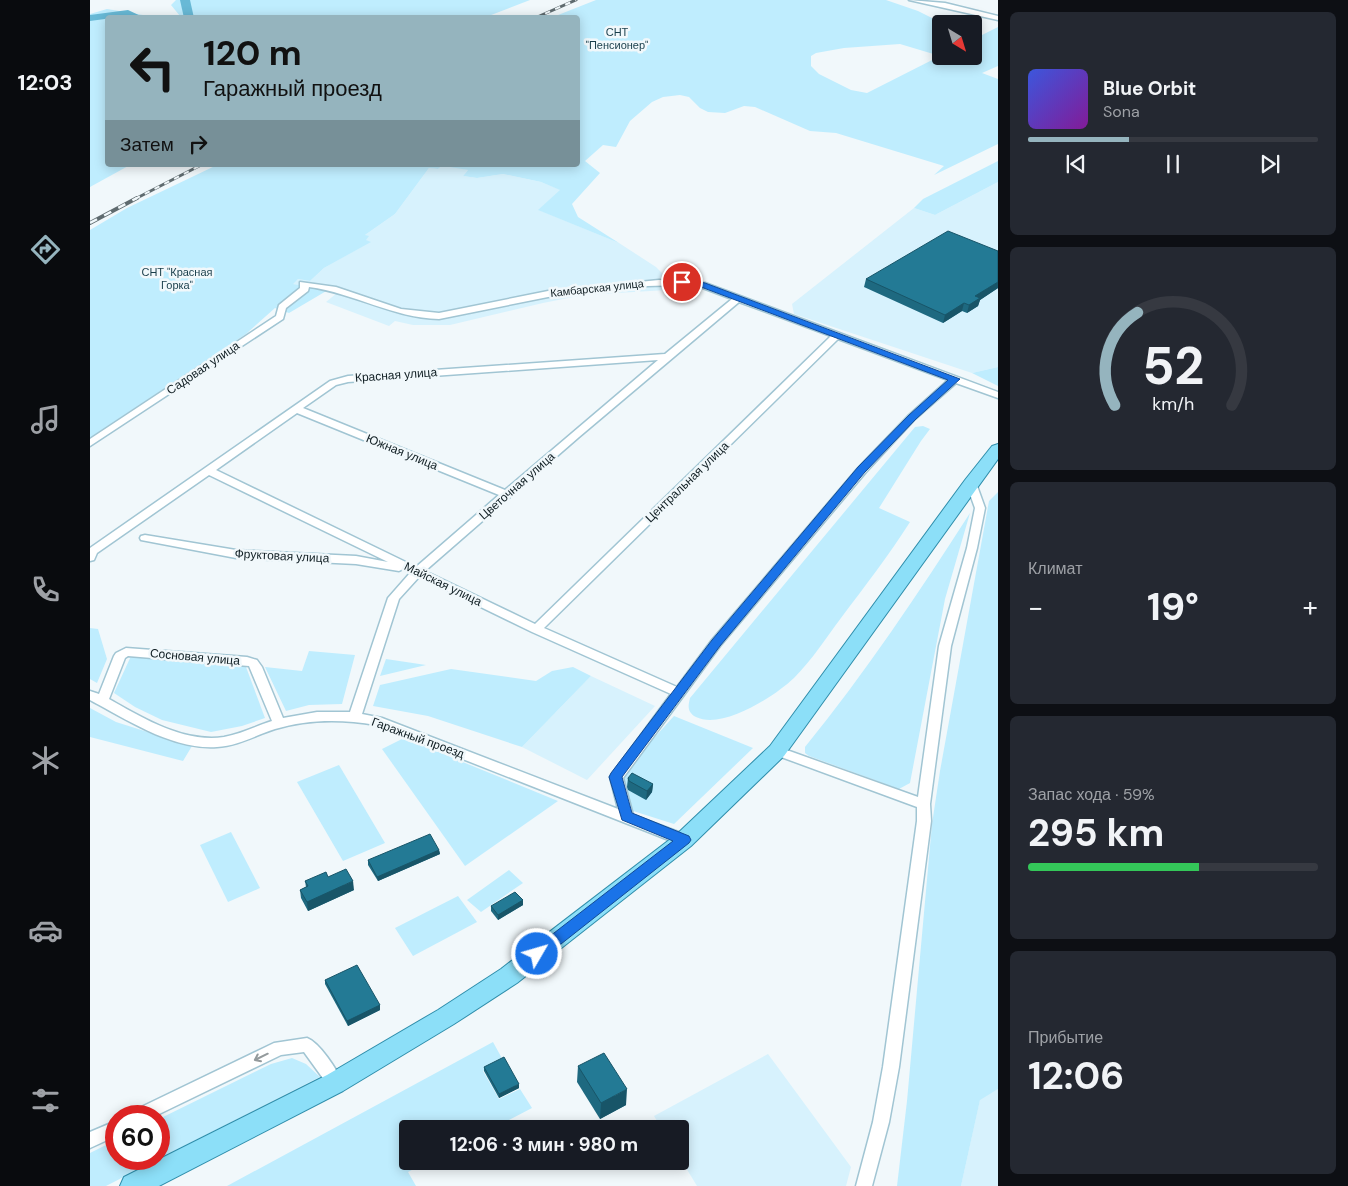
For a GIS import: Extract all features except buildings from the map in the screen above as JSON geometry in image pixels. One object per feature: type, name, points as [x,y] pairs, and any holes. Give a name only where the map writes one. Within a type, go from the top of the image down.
[{"type":"main road","points":[[133,1186],[335,1083],[446,1017],[509,976],[684,840],[777,751],[971,483],[998,449]]},
{"type":"street","points":[[912,0],[945,5],[998,18]]},
{"type":"street","name":"Камбарская улица","points":[[302,284],[336,289],[407,315],[422,317],[439,316],[540,294],[666,281],[702,285],[998,395]]},
{"type":"street","name":"Садовая улица","points":[[90,443],[280,317],[282,307],[305,289],[302,284]]},
{"type":"street","name":"Цветочная улица","points":[[355,716],[394,598],[418,571],[738,298]]},
{"type":"street","name":"Центральная улица","points":[[536,629],[837,335]]},
{"type":"street","name":"Красная улица","points":[[90,557],[93,551],[210,471],[333,383],[348,379],[668,357]]},
{"type":"street","points":[[627,817],[616,777],[678,692],[716,643],[862,470],[912,417],[944,386],[955,379]]},
{"type":"street","name":"Южная улица","points":[[297,408],[507,495]]},
{"type":"street","name":"Майская улица","points":[[210,471],[536,629],[678,692]]},
{"type":"street","points":[[864,1186],[881,1122],[892,1067],[924,821],[923,804],[945,646],[972,548],[980,508],[971,483]]},
{"type":"street","name":"Фруктовая улица","points":[[145,538],[236,554],[356,560],[418,571]]},
{"type":"street","name":"Сосновая улица","points":[[102,702],[120,656],[126,652],[247,661],[253,663],[256,668],[279,724]]},
{"type":"street","name":"Гаражный проезд","points":[[90,695],[135,720],[180,737],[208,743],[227,741],[250,735],[279,724],[329,715],[355,716],[378,721],[684,840]]},
{"type":"street","points":[[777,751],[923,804]]},
{"type":"street","points":[[162,1105],[279,1048],[307,1045],[335,1083]]},
{"type":"street","points":[[90,1140],[105,1133]]},
{"type":"shaded area","points":[[440,167],[455,167],[468,170],[463,176],[477,178],[503,174],[541,182],[561,190],[539,210],[619,243],[656,267],[665,276],[649,285],[666,285],[667,290],[583,295],[450,325],[413,325],[395,321],[389,326],[326,302],[337,293],[292,284],[298,279],[310,281],[324,268],[370,242],[365,240],[365,235],[395,214],[429,168],[438,169]]},
{"type":"shaded area","points":[[998,182],[998,367],[972,373],[794,314],[792,304],[914,208],[935,215]]},
{"type":"shaded area","points":[[591,676],[655,706],[587,780],[522,747]]},
{"type":"shaded area","points":[[768,1054],[851,1167],[846,1186],[697,1186],[687,1170],[689,1170],[689,1120],[656,1120],[654,1116]]},
{"type":"shaded area","points":[[998,1089],[998,1186],[961,1186],[980,1099]]},
{"type":"green space","points":[[176,0],[530,0],[491,15],[179,15],[171,5]]},
{"type":"green space","name":"СНТ \"Пенсионер\"","points":[[596,0],[886,0],[932,18],[932,54],[900,44],[844,48],[816,53],[811,56],[811,66],[819,74],[851,90],[867,93],[932,60],[932,65],[982,65],[982,35],[998,27],[998,66],[982,73],[998,79],[998,144],[934,175],[944,166],[836,133],[810,131],[755,107],[744,106],[725,113],[708,112],[700,108],[689,97],[680,95],[663,97],[652,102],[630,121],[616,147],[603,145],[585,161],[600,173],[572,204],[578,217],[619,243],[538,210],[560,190],[541,182],[503,174],[477,178],[463,176],[468,170],[450,167],[580,167],[580,15],[558,15]]},
{"type":"green space","points":[[107,9],[143,15],[105,15],[105,167],[126,167],[90,187],[90,14]]},
{"type":"green space","points":[[998,161],[998,182],[935,215],[914,208],[923,199]]},
{"type":"green space","name":"СНТ \"Красная Горка\"","points":[[213,167],[440,167],[438,169],[429,168],[395,214],[365,235],[369,236],[366,240],[371,242],[324,268],[310,281],[298,279],[293,284],[328,290],[289,313],[275,308],[246,334],[90,438],[90,230],[127,208]]},
{"type":"green space","points":[[998,367],[998,386],[972,373]]},
{"type":"green space","points":[[923,426],[930,429],[879,508],[910,522],[813,656],[794,678],[774,694],[748,709],[720,719],[707,720],[693,715],[689,709],[690,698],[915,427]]},
{"type":"green space","points":[[998,492],[998,1089],[980,1100],[961,1186],[897,1186],[907,1101],[932,824],[989,501]]},
{"type":"green space","points":[[970,513],[945,599],[910,783],[899,789],[809,756],[805,753],[805,747],[891,632]]},
{"type":"green space","points":[[90,628],[98,629],[107,659],[97,683],[90,679]]},
{"type":"green space","points":[[309,651],[355,655],[342,704],[309,705],[286,711],[265,667],[302,671]]},
{"type":"green space","points":[[131,656],[246,667],[265,718],[242,726],[211,732],[162,720],[135,707],[114,693]]},
{"type":"green space","points":[[386,659],[426,665],[380,676]]},
{"type":"green space","points":[[573,667],[591,676],[522,747],[428,716],[373,706],[380,685],[451,669],[536,681],[552,671]]},
{"type":"green space","points":[[90,708],[116,722],[192,746],[183,761],[90,737]]},
{"type":"green space","points":[[674,716],[753,748],[674,824],[627,809],[623,772]]},
{"type":"green space","points":[[404,738],[558,801],[465,866],[382,749]]},
{"type":"green space","points":[[339,765],[385,843],[343,861],[297,782]]},
{"type":"green space","points":[[231,832],[260,888],[228,902],[200,845]]},
{"type":"green space","points":[[509,870],[523,883],[481,912],[467,900]]},
{"type":"green space","points":[[458,896],[477,922],[413,956],[395,928]]},
{"type":"green space","points":[[493,1042],[504,1062],[483,1071],[499,1099],[520,1089],[532,1108],[509,1120],[399,1120],[399,1170],[412,1170],[408,1172],[416,1186],[227,1186]]},
{"type":"green space","points":[[292,1058],[306,1064],[320,1077],[170,1153],[170,1114],[271,1064]]},
{"type":"green space","points":[[105,1146],[105,1170],[137,1170],[106,1186],[90,1186],[90,1153]]},
{"type":"waterway","points":[[185,0],[190,15]]},
{"type":"waterway","points":[[113,15],[128,13],[133,15]]},
{"type":"waterway","points":[[90,18],[105,16]]},
{"type":"railway","points":[[542,15],[576,0]]},
{"type":"railway","points":[[135,199],[197,167]]},
{"type":"railway","points":[[90,223],[137,198]]},
{"type":"route","points":[[537,954],[684,840],[627,817],[616,777],[716,643],[862,470],[912,417],[944,386],[955,379],[702,285],[682,282]]}]
